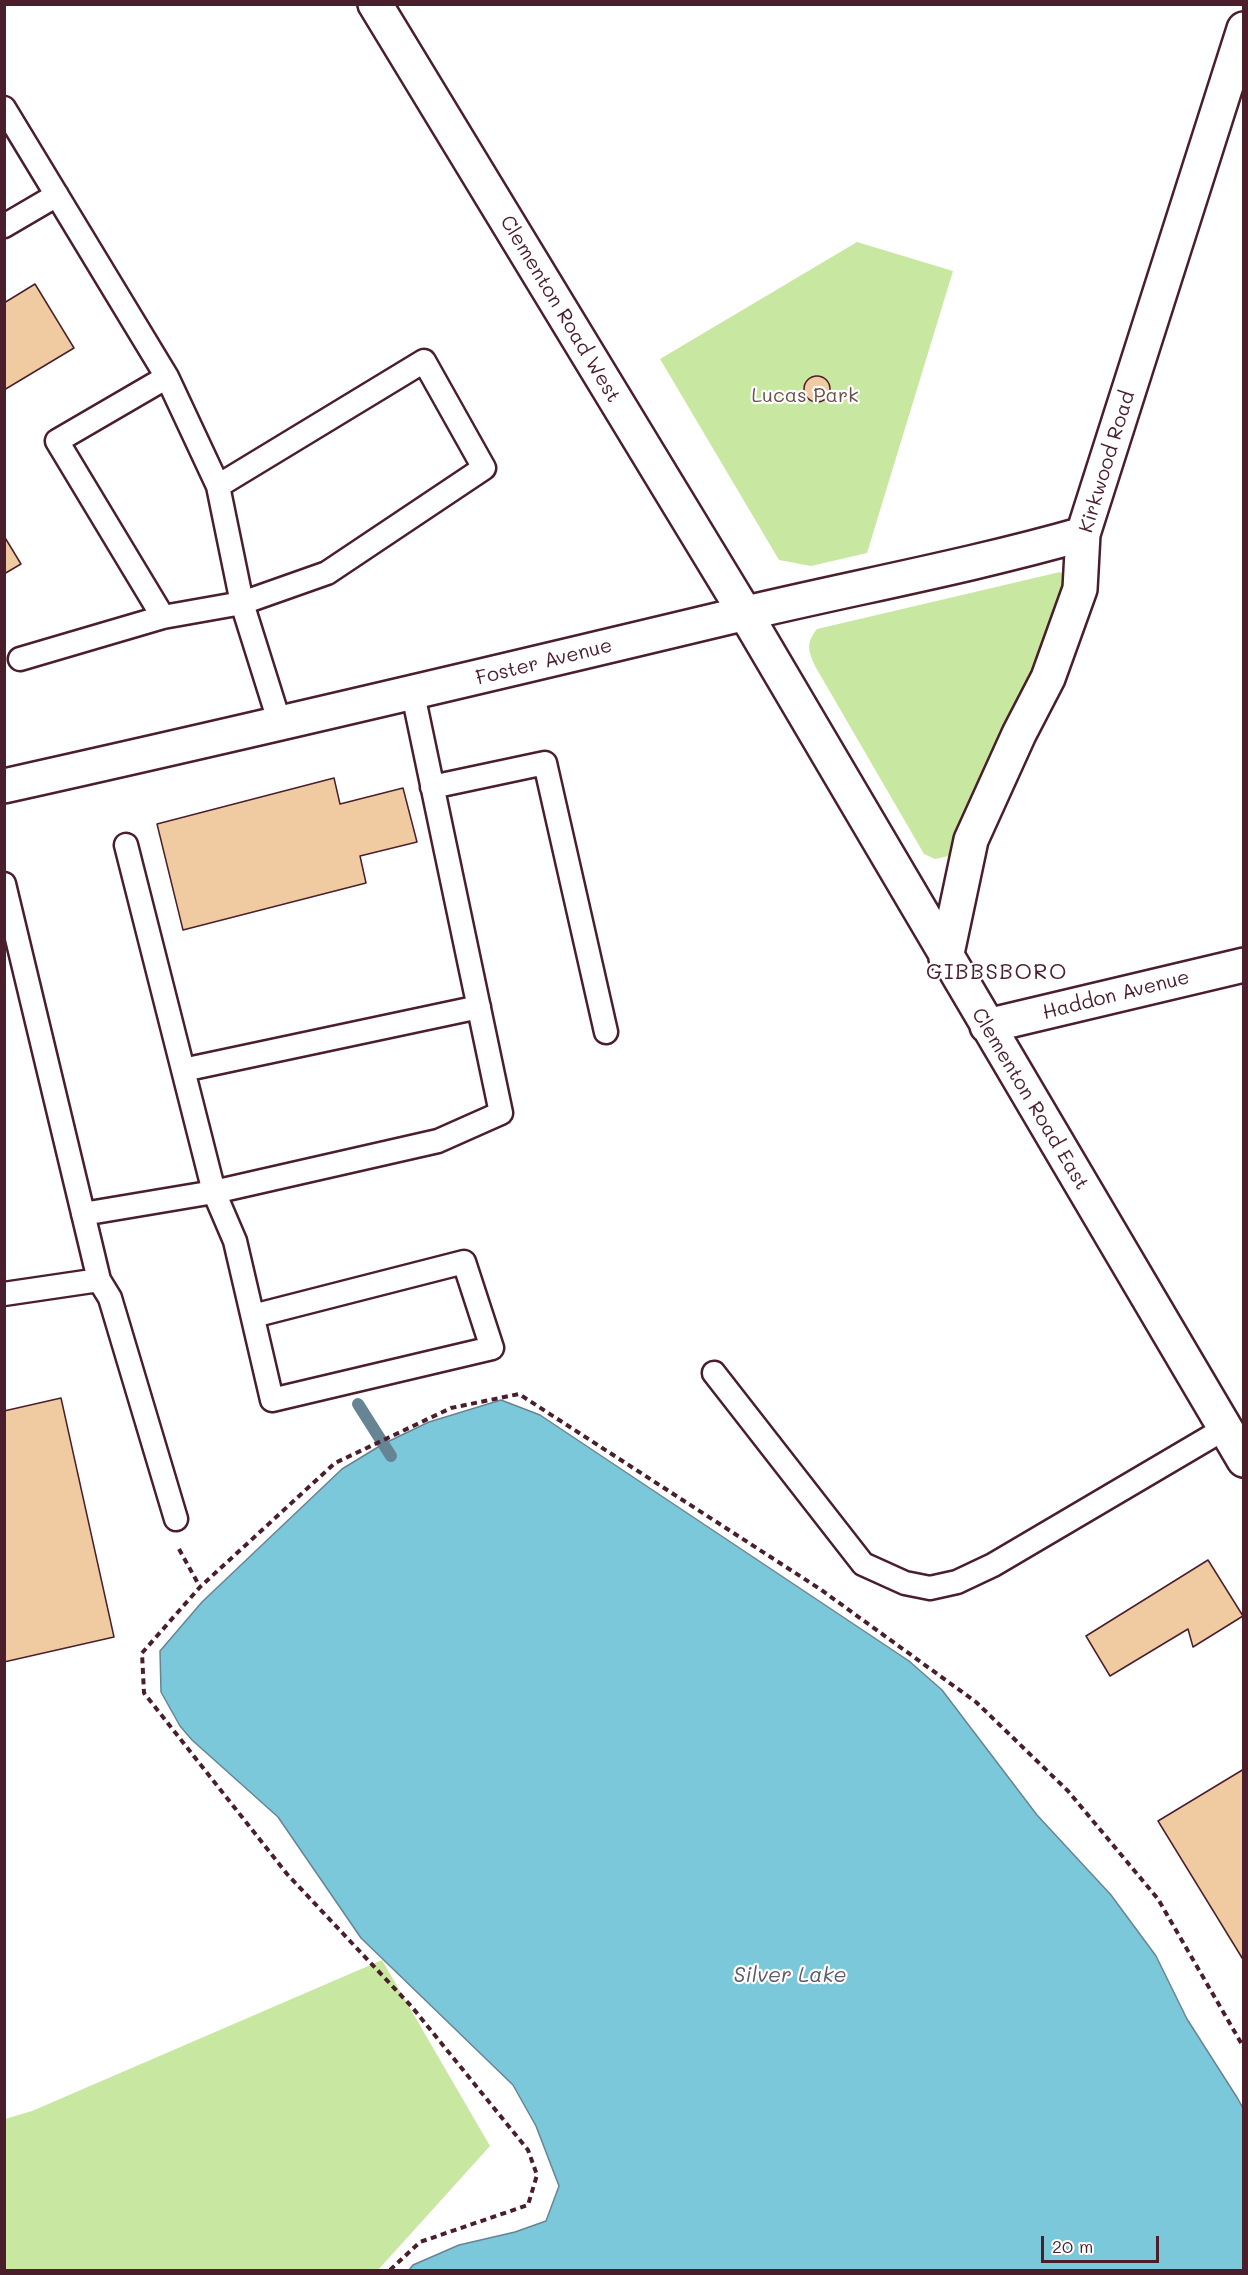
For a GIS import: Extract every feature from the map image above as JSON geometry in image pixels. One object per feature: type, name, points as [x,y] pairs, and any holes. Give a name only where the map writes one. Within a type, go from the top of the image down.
[{"type":"street","name":"Clementon Road West","points":[[375,4],[745,613]]},
{"type":"street","name":"Kirkwood Road","points":[[946,958],[971,840],[1019,734],[1048,678],[1080,589],[1083,534],[1244,29]]},
{"type":"street","name":"Foster Avenue","points":[[4,786],[413,694],[745,613],[1020,552],[1083,534]]},
{"type":"street","name":"Clementon Road East","points":[[745,613],[946,958],[1244,1460]]},
{"type":"street","name":"Haddon Avenue","points":[[987,1026],[1244,964]]},
{"type":"lane","points":[[4,108],[167,377],[218,486],[242,603],[280,724]]},
{"type":"lane","points":[[4,226],[57,195]]},
{"type":"lane","points":[[20,659],[163,617],[242,603],[327,573],[484,468],[424,360],[218,486]]},
{"type":"lane","points":[[163,617],[57,441],[167,377]]},
{"type":"lane","points":[[83,1214],[214,1192],[438,1141],[501,1113],[413,694]]},
{"type":"lane","points":[[432,787],[545,763],[606,1032]]},
{"type":"lane","points":[[126,845],[214,1192],[235,1241],[252,1316],[272,1400],[492,1348],[464,1262],[252,1316]]},
{"type":"lane","points":[[4,884],[99,1280],[110,1298],[176,1519]]},
{"type":"lane","points":[[183,1070],[479,1007]]},
{"type":"lane","points":[[4,1294],[99,1280]]},
{"type":"lane","points":[[714,1373],[863,1564],[905,1583],[930,1588],[957,1582],[993,1564],[1224,1429]]},
{"type":"path","points":[[390,2271],[420,2241],[528,2205],[537,2175],[528,2150],[503,2116],[412,2007],[287,1874],[144,1693],[142,1653],[200,1587],[335,1463],[452,1408],[519,1394],[820,1588],[976,1702],[1068,1791],[1158,1899],[1244,2048]]},
{"type":"path","points":[[175,1542],[200,1587]]},
{"type":"green space","name":"Lucas Park","points":[[857,242],[953,271],[867,553],[811,566],[779,560],[660,359]]},
{"type":"green space","points":[[1060,572],[1067,577],[1034,678],[949,856],[935,859],[924,854],[815,666],[810,651],[811,638],[817,629]]},
{"type":"green space","points":[[382,1960],[490,2146],[378,2270],[5,2270],[5,2119],[32,2111]]},
{"type":"water","name":"Silver Lake","points":[[501,1400],[540,1415],[909,1661],[942,1690],[1037,1815],[1111,1895],[1156,1956],[1187,2019],[1244,2110],[1243,2270],[409,2270],[413,2265],[459,2245],[515,2232],[546,2221],[559,2186],[536,2126],[513,2085],[361,1938],[278,1817],[192,1740],[180,1726],[161,1692],[160,1651],[202,1602],[342,1469],[383,1444],[429,1422]]},
{"type":"building","points":[[35,284],[74,348],[4,390],[4,303]]},
{"type":"building","points":[[817,376],[826,380],[830,389],[826,398],[817,402],[808,398],[804,389],[808,380]]},
{"type":"building","points":[[4,536],[21,564],[4,574]]},
{"type":"building","points":[[334,778],[340,804],[403,788],[417,842],[360,856],[366,883],[183,930],[157,824]]},
{"type":"building","points":[[61,1398],[114,1637],[4,1662],[4,1411]]},
{"type":"building","points":[[1208,1560],[1243,1616],[1193,1647],[1188,1629],[1110,1676],[1086,1636]]},
{"type":"building","points":[[1244,1769],[1244,1961],[1158,1821]]},
{"type":"waterway","points":[[358,1404],[391,1456]]},
{"type":"district","name":"GIBBSBORO","points":[[997,972]]}]
